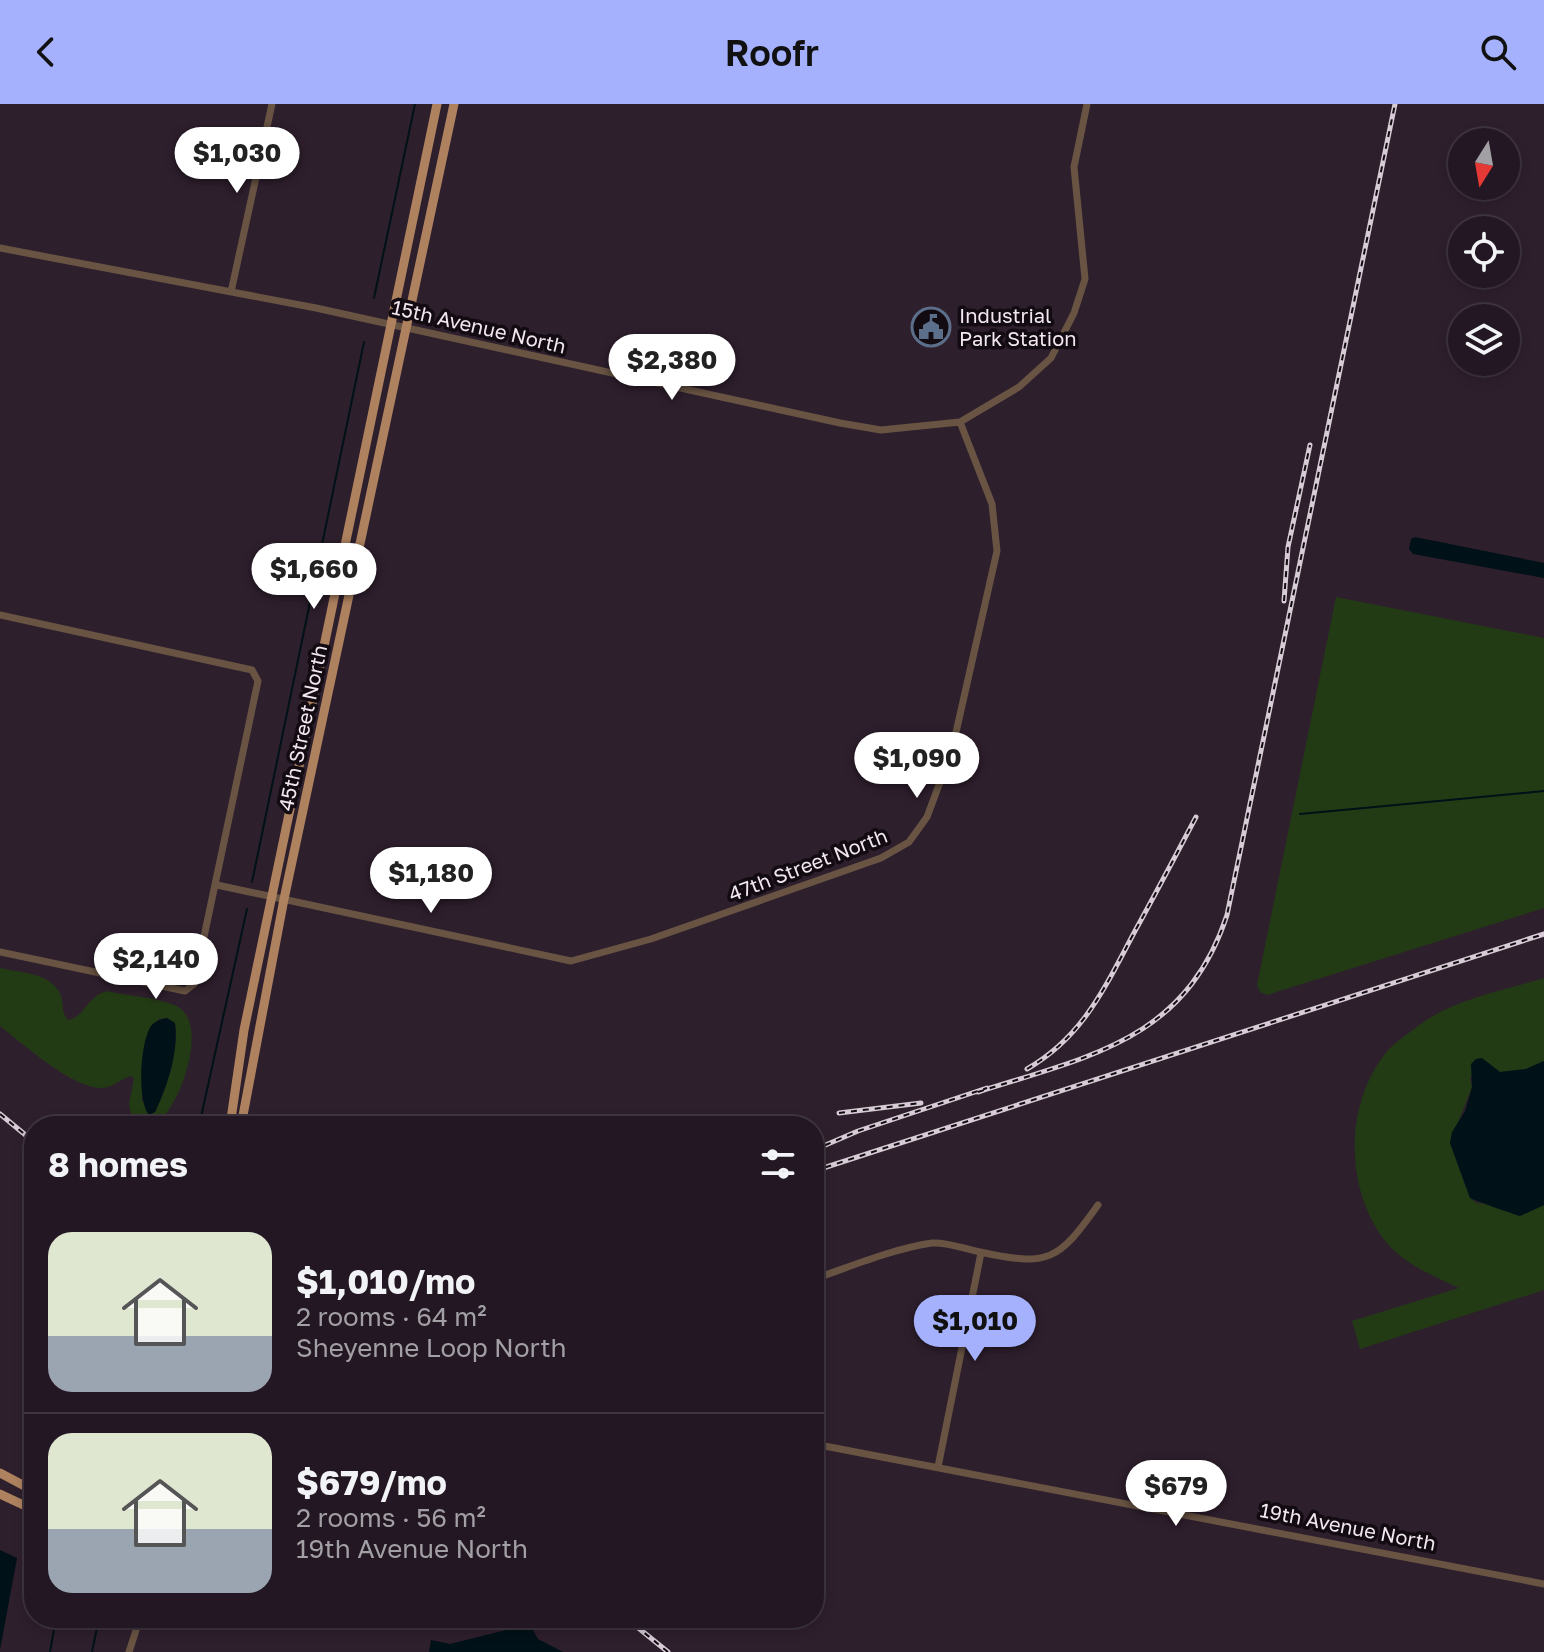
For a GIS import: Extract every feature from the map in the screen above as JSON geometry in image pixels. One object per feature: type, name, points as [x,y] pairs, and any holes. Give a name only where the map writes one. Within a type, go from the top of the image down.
[{"type":"main road","name":"45th Street North","points":[[231,1116],[244,1030],[271,897],[437,104]]},
{"type":"main road","name":"45th Street North","points":[[243,1116],[284,899],[454,104]]},
{"type":"main road","points":[[0,1473],[24,1486]]},
{"type":"main road","points":[[0,1494],[24,1505]]},
{"type":"street","points":[[231,292],[272,104]]},
{"type":"street","name":"15th Avenue North","points":[[0,248],[391,324],[881,430],[960,422],[1019,387],[1051,358],[1074,313],[1085,279],[1074,167],[1087,104]]},
{"type":"street","name":"47th Street North","points":[[284,899],[571,961],[709,919],[881,858],[909,842],[927,817],[952,750],[997,551],[992,504],[960,422]]},
{"type":"street","points":[[0,615],[252,670],[258,681],[194,984],[185,991],[0,952]]},
{"type":"street","points":[[217,885],[284,899]]},
{"type":"street","points":[[824,1276],[935,1243],[981,1253],[1050,1258],[1072,1241],[1098,1205]]},
{"type":"street","points":[[938,1467],[981,1253]]},
{"type":"street","name":"19th Avenue North","points":[[824,1446],[1544,1584]]},
{"type":"street","points":[[129,1652],[137,1628]]},
{"type":"green space","points":[[1336,597],[1544,638],[1544,908],[1267,995],[1260,992],[1257,985]]},
{"type":"green space","points":[[0,968],[35,975],[51,982],[61,996],[68,1020],[107,991],[174,1005],[189,1020],[190,1057],[177,1095],[164,1116],[132,1116],[129,1104],[134,1078],[130,1076],[101,1088],[76,1081],[48,1064],[0,1026]],"holes":[[[167,1018],[175,1023],[171,1069],[155,1112],[142,1101],[145,1050],[159,1019]]]},
{"type":"green space","points":[[1544,978],[1544,1061],[1526,1069],[1500,1072],[1487,1062],[1470,1078],[1472,1087],[1450,1143],[1470,1198],[1477,1203],[1520,1216],[1544,1205],[1544,1290],[1360,1349],[1352,1321],[1459,1288],[1399,1255],[1383,1238],[1371,1217],[1356,1170],[1355,1146],[1362,1097],[1372,1074],[1392,1046],[1432,1017],[1462,1002]]},
{"type":"shaded area","points":[[1415,537],[1544,563],[1544,578],[1413,554],[1409,549],[1411,539]]},
{"type":"shaded area","points":[[167,1018],[175,1023],[174,1057],[155,1112],[149,1115],[141,1085],[144,1045],[151,1026]]},
{"type":"shaded area","points":[[1482,1058],[1500,1072],[1526,1069],[1544,1061],[1544,1205],[1520,1216],[1470,1198],[1450,1143],[1472,1087],[1471,1064]]},
{"type":"shaded area","points":[[0,1550],[17,1558],[0,1650]]},
{"type":"shaded area","points":[[514,1628],[532,1628],[538,1639],[563,1652],[429,1652],[431,1640],[450,1644]]},
{"type":"waterway","points":[[374,298],[415,104]]},
{"type":"waterway","points":[[252,882],[364,342]]},
{"type":"waterway","points":[[1300,814],[1544,791]]},
{"type":"waterway","points":[[201,1116],[247,909]]},
{"type":"waterway","points":[[50,1652],[54,1628]]},
{"type":"waterway","points":[[92,1652],[97,1628]]},
{"type":"railway","points":[[978,1092],[1095,1053],[1129,1037],[1160,1016],[1187,990],[1209,957],[1227,915],[1395,104]]},
{"type":"railway","points":[[1284,601],[1288,547],[1310,445]]},
{"type":"railway","points":[[1027,1069],[1064,1041],[1091,1009],[1196,817]]},
{"type":"railway","points":[[824,1168],[1544,934]]},
{"type":"railway","points":[[824,1146],[858,1131],[987,1088]]},
{"type":"railway","points":[[839,1113],[921,1103]]},
{"type":"railway","points":[[0,1114],[24,1134]]},
{"type":"railway","points":[[638,1628],[668,1652]]},
{"type":"place","name":"Industrial Park Station","points":[[931,327]]}]
